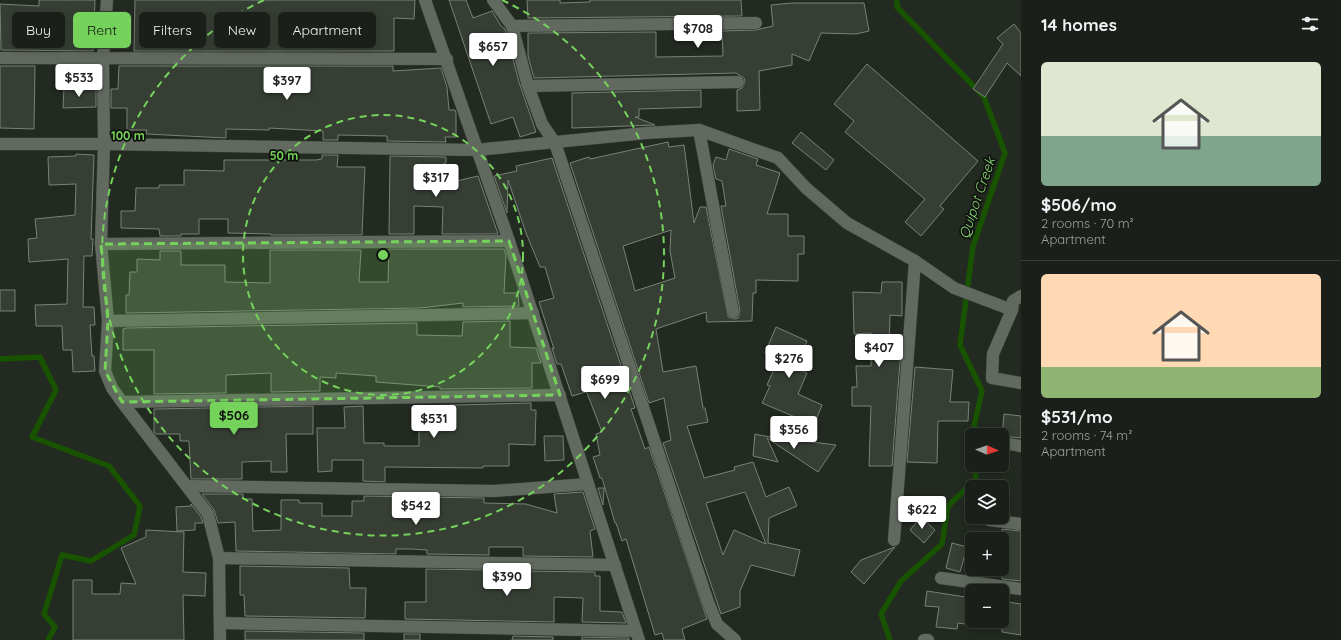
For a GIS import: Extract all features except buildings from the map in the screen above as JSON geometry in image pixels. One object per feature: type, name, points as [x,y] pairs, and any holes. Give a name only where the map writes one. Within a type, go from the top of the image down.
[{"type":"street","points":[[108,0],[103,58],[104,144],[101,244],[108,321],[105,371],[112,388],[122,402],[208,514],[219,558],[220,640]]},
{"type":"street","points":[[220,623],[638,635],[509,241],[476,150],[447,59],[425,0]]},
{"type":"street","points":[[493,0],[512,26],[528,86],[542,124],[555,143],[708,602],[718,624],[735,640]]},
{"type":"street","points":[[512,26],[756,23]]},
{"type":"street","points":[[0,58],[447,59]]},
{"type":"street","points":[[528,86],[738,82]]},
{"type":"street","points":[[0,144],[104,144],[476,150],[646,133],[699,130],[778,158],[806,188],[847,223],[915,261],[954,288],[1012,310]]},
{"type":"street","points":[[699,130],[733,312]]},
{"type":"street","points":[[101,244],[509,241]]},
{"type":"street","points":[[894,540],[915,261]]},
{"type":"street","points":[[1021,296],[1013,301],[1012,310],[993,354],[992,378],[1021,383]]},
{"type":"street","points":[[108,321],[533,313]]},
{"type":"street","points":[[122,402],[560,395]]},
{"type":"street","points":[[1009,444],[1021,446]]},
{"type":"street","points":[[188,486],[492,491],[588,484]]},
{"type":"street","points":[[1009,522],[1021,524]]},
{"type":"street","points":[[219,558],[615,565]]},
{"type":"street","points":[[941,578],[1021,589]]},
{"type":"highlighted area","points":[[509,241],[560,395],[122,402],[105,371],[108,321],[101,244]]},
{"type":"waterway","name":"Quipot Creek","points":[[897,0],[897,7],[984,97],[1005,153],[973,246],[960,345],[982,391],[974,428]]},
{"type":"waterway","points":[[0,359],[40,357],[56,390],[32,437],[109,466],[140,506],[134,535],[91,561],[62,555],[44,614],[55,627],[48,640]]},
{"type":"waterway","name":"Quipot Creek","points":[[890,640],[881,614],[901,581],[942,544],[948,506],[976,479],[975,472]]}]
